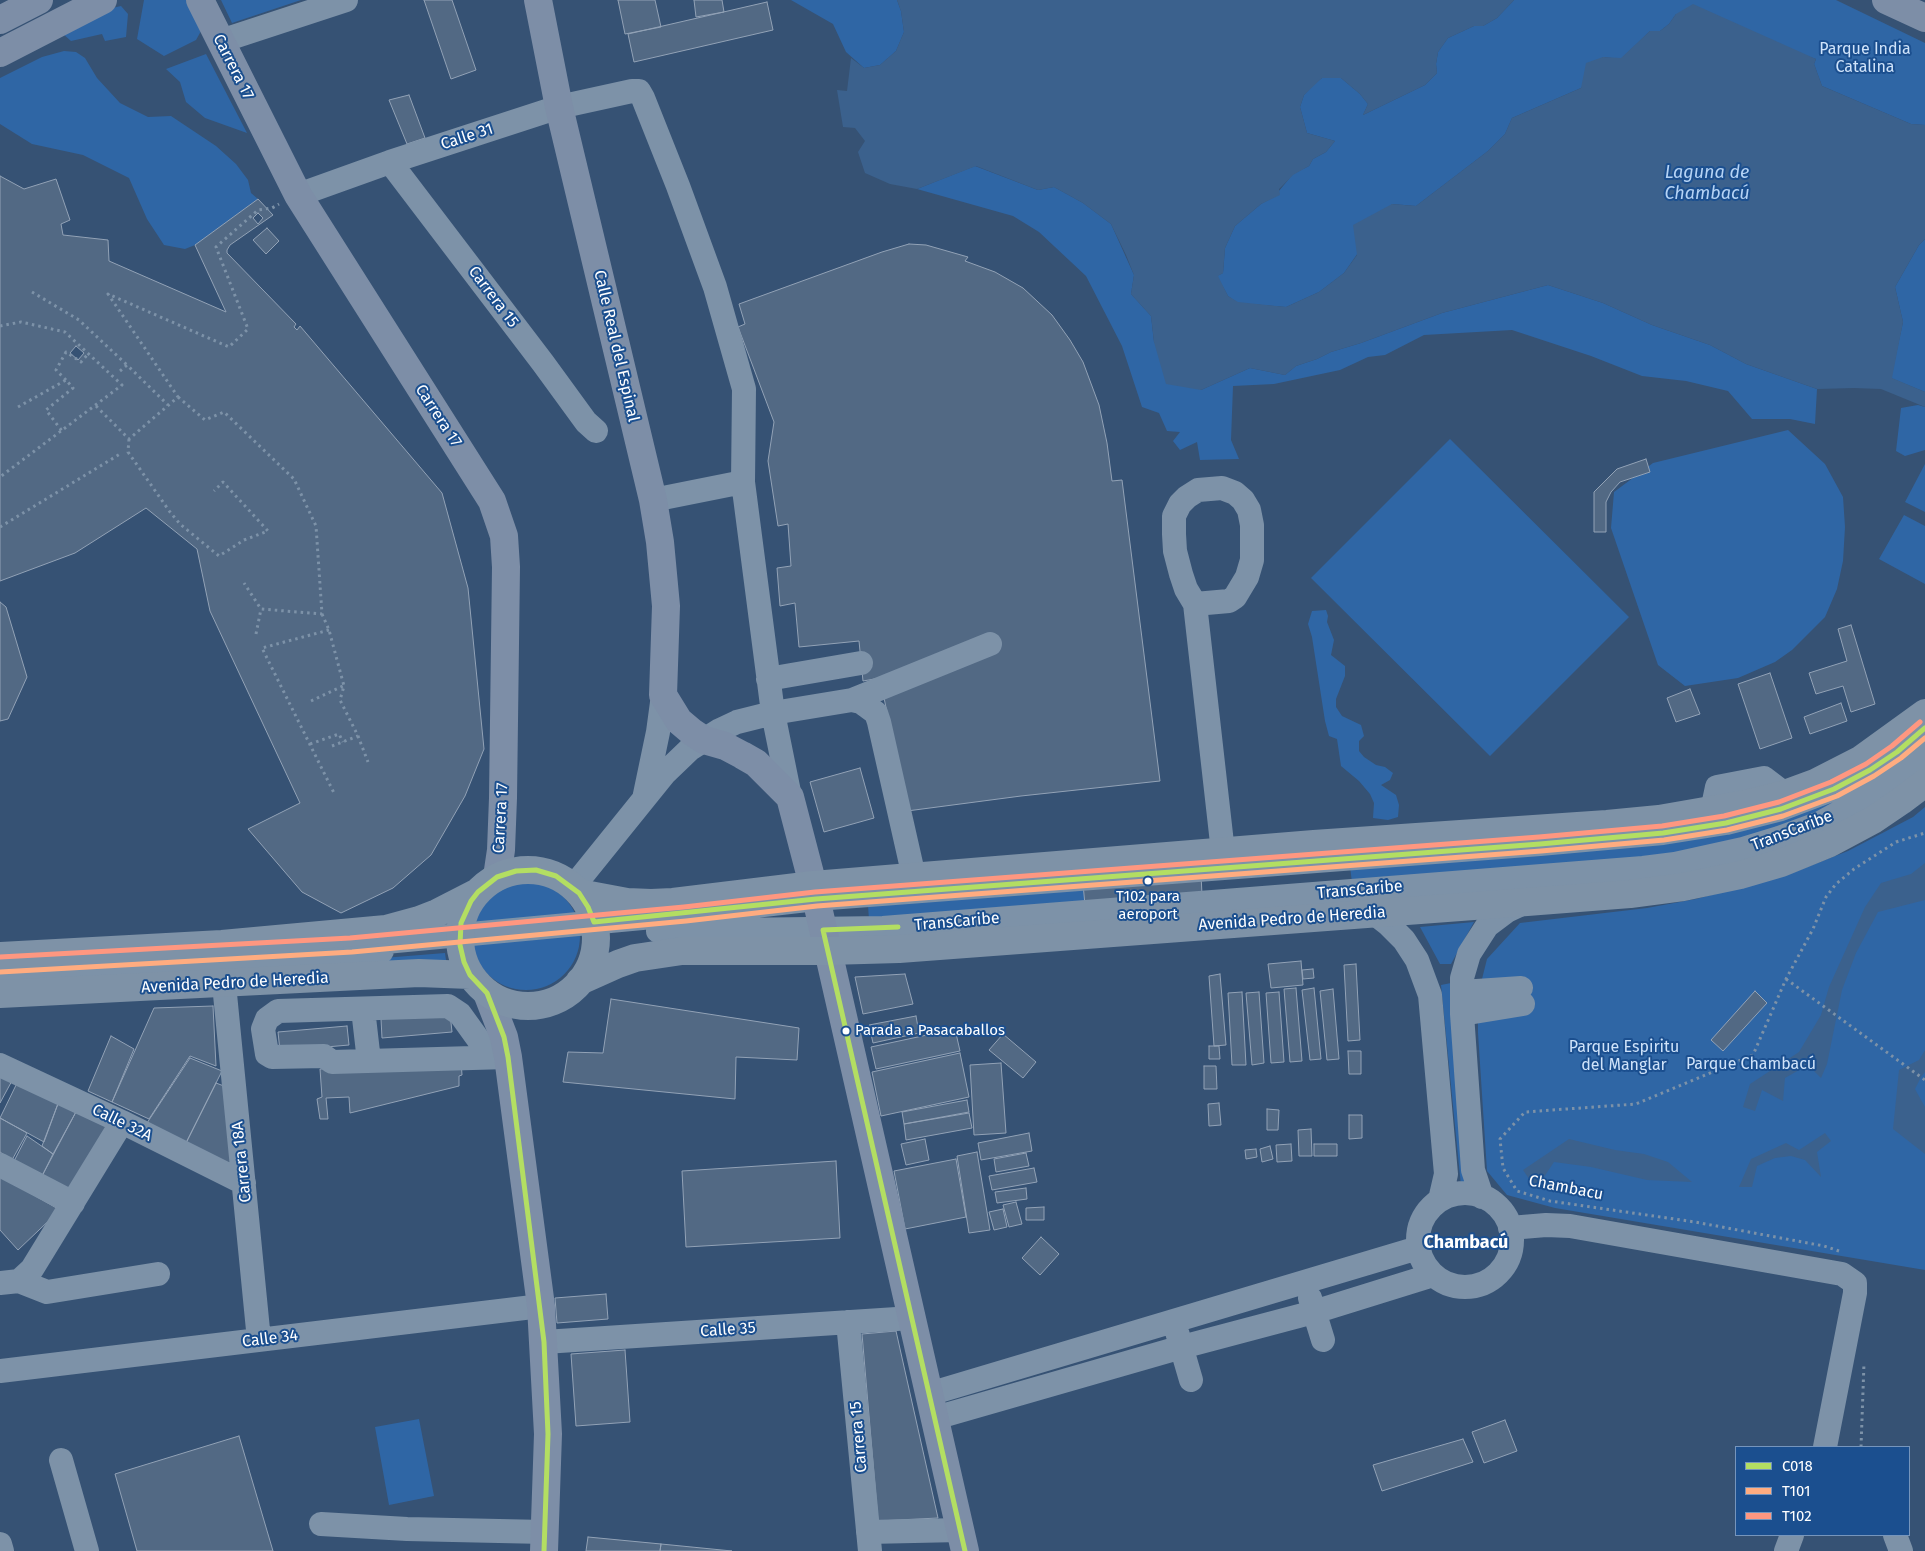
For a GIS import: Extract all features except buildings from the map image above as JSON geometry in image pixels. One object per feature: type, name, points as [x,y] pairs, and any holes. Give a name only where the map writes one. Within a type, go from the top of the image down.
[{"type":"highway","points":[[576,890],[627,902],[652,903],[814,892],[913,873],[1607,824],[1712,811],[1785,794],[1815,783],[1860,760],[1925,712]]},
{"type":"highway","name":"Avenida Pedro de Heredia","points":[[580,981],[618,964],[657,953],[825,940],[916,948],[1630,894],[1683,887],[1740,875],[1781,863],[1830,843],[1873,820],[1901,802],[1925,783]]},
{"type":"highway","points":[[0,956],[222,944],[386,929],[437,913],[487,885],[516,871],[536,870],[556,876],[576,890],[588,907],[595,929],[594,951],[589,967],[580,981],[565,995],[546,1004],[525,1006],[505,1002],[478,984],[464,962],[460,940],[465,911],[487,885]]},
{"type":"highway","name":"Avenida Pedro de Heredia","points":[[0,994],[419,973],[478,984]]},
{"type":"main road","points":[[0,20],[39,0]]},
{"type":"main road","points":[[0,53],[103,0]]},
{"type":"main road","name":"Carrera 17","points":[[200,0],[298,195],[492,500],[504,536],[506,567],[501,850],[487,885]]},
{"type":"main road","name":"Calle Real del Espinal","points":[[538,0],[559,107],[653,500],[660,542],[666,606],[663,695]]},
{"type":"main road","points":[[1886,0],[1925,18]]},
{"type":"main road","points":[[663,695],[679,721],[692,732],[704,740],[725,746],[756,763],[790,797],[814,892],[962,1540]]},
{"type":"main road","points":[[478,984],[504,1037],[500,1057],[541,1306],[548,1434],[544,1541]]},
{"type":"street","points":[[220,41],[346,0]]},
{"type":"street","name":"Calle 31","points":[[298,195],[390,162],[559,107],[639,91],[675,177],[715,287],[744,388],[743,482]]},
{"type":"street","name":"Carrera 15","points":[[390,162],[586,422],[596,431]]},
{"type":"street","points":[[653,500],[743,482],[773,713],[790,797]]},
{"type":"street","points":[[1195,604],[1229,601],[1235,597],[1248,577],[1252,560],[1252,525],[1249,510],[1243,500],[1235,493],[1222,488],[1198,490],[1180,504],[1174,516],[1175,551],[1186,589],[1195,604],[1223,852]]},
{"type":"street","name":"Calle Real del Espinal","points":[[576,890],[665,773],[704,740],[737,722],[754,716],[852,700],[990,644]]},
{"type":"street","points":[[769,684],[861,663]]},
{"type":"street","points":[[769,684],[800,680]]},
{"type":"street","name":"Calle Real del Espinal","points":[[644,799],[653,761],[663,695]]},
{"type":"street","points":[[852,700],[861,702],[876,713],[913,873]]},
{"type":"street","name":"TransCaribe","points":[[0,977],[218,964],[460,940],[595,929],[814,892],[1540,844],[1663,833],[1726,823],[1781,809],[1834,789],[1870,770],[1897,752],[1925,728]]},
{"type":"street","name":"TransCaribe","points":[[595,929],[682,930],[825,940],[882,928],[1675,864],[1743,849],[1820,823],[1896,778],[1925,755]]},
{"type":"street","points":[[1712,811],[1717,787],[1730,774],[1764,778],[1785,794]]},
{"type":"street","name":"TransCaribe","points":[[1584,897],[1643,868]]},
{"type":"street","points":[[1482,1197],[1473,1170],[1462,978],[1468,954],[1487,926],[1507,911],[1527,902]]},
{"type":"street","points":[[1374,913],[1404,940],[1417,960],[1430,995],[1446,1174],[1440,1200]]},
{"type":"street","name":"TransCaribe","points":[[0,965],[460,940]]},
{"type":"street","points":[[262,982],[278,1011]]},
{"type":"street","name":"Carrera 18A","points":[[224,984],[259,1340]]},
{"type":"street","points":[[1462,1003],[1522,996]]},
{"type":"street","points":[[448,1006],[460,1014],[500,1057],[332,1062],[324,1056],[272,1058],[267,1054],[263,1029],[267,1018],[278,1011],[448,1006]]},
{"type":"street","points":[[363,1009],[370,1061]]},
{"type":"street","name":"Calle 32A","points":[[0,1065],[122,1122],[244,1183]]},
{"type":"street","points":[[9,1282],[32,1269],[122,1122]]},
{"type":"street","points":[[0,1165],[73,1203]]},
{"type":"street","points":[[1468,1193],[1482,1197],[1495,1204],[1504,1215],[1510,1228],[1512,1243],[1508,1257],[1501,1270],[1490,1280],[1475,1286],[1460,1287],[1446,1283],[1433,1275],[1424,1263],[1418,1248],[1418,1234],[1422,1221],[1430,1209],[1440,1200],[1468,1193]]},
{"type":"street","points":[[1510,1228],[1570,1226],[1842,1274],[1855,1283],[1855,1293],[1826,1446]]},
{"type":"street","points":[[932,1406],[1174,1321],[1418,1248]]},
{"type":"street","points":[[9,1282],[47,1292],[158,1274]]},
{"type":"street","points":[[932,1406],[1182,1347],[1314,1312],[1433,1275]]},
{"type":"street","points":[[1305,1282],[1323,1340]]},
{"type":"street","name":"Calle 34","points":[[0,1371],[541,1306]]},
{"type":"street","name":"Calle 35","points":[[544,1342],[912,1318]]},
{"type":"street","points":[[1174,1321],[1191,1380]]},
{"type":"street","name":"Carrera 15","points":[[848,1322],[869,1541]]},
{"type":"street","points":[[60,1460],[87,1551]]},
{"type":"street","points":[[321,1524],[407,1529],[544,1541]]},
{"type":"street","points":[[1786,1551],[1792,1536]]},
{"type":"street","points":[[1895,1536],[1901,1551]]},
{"type":"street","points":[[869,1541],[962,1540]]},
{"type":"path","points":[[298,195],[272,208],[258,210],[216,246],[248,329],[229,347],[108,294],[178,397],[205,420],[224,412],[294,479],[316,526],[322,614],[329,630],[344,686],[340,700],[358,736],[368,762]]},
{"type":"path","points":[[32,292],[79,320],[168,405]]},
{"type":"path","points":[[0,326],[21,322],[65,332],[122,384],[96,406],[0,477]]},
{"type":"path","points":[[62,431],[46,410],[73,388],[56,370],[66,352],[81,362],[88,354]]},
{"type":"path","points":[[120,371],[127,365]]},
{"type":"path","points":[[18,407],[66,380]]},
{"type":"path","points":[[178,397],[129,439],[128,452],[180,524],[219,556],[244,540],[268,530],[223,482],[214,490]]},
{"type":"path","points":[[96,406],[129,439]]},
{"type":"path","points":[[0,528],[120,454]]},
{"type":"path","points":[[244,583],[261,609],[256,634]]},
{"type":"path","points":[[261,609],[322,614]]},
{"type":"path","points":[[329,630],[262,648],[335,795]]},
{"type":"path","points":[[311,701],[344,686]]},
{"type":"path","points":[[310,744],[339,734],[343,742]]},
{"type":"path","points":[[332,746],[358,736]]},
{"type":"path","name":"Chambacu","points":[[1841,1252],[1824,1246],[1704,1224],[1550,1201],[1517,1191],[1504,1168],[1500,1140],[1525,1112],[1636,1104],[1753,1055],[1786,979],[1813,929],[1826,897],[1836,884],[1854,869],[1896,842],[1925,833]]},
{"type":"path","points":[[1786,979],[1924,1079]]},
{"type":"path","points":[[1861,1446],[1864,1361]]},
{"type":"green space","points":[[144,0],[186,0],[201,31],[196,40],[164,56],[137,39]]},
{"type":"green space","points":[[221,0],[301,0],[232,23]]},
{"type":"green space","points":[[791,0],[897,0],[901,11],[904,32],[896,51],[880,65],[864,68],[846,52],[833,24]]},
{"type":"green space","name":"Parque India Catalina","points":[[1514,0],[1836,0],[1925,43],[1925,125],[1911,124],[1822,86],[1814,64],[1816,59],[1676,14],[1669,24],[1660,31],[1650,31],[1621,59],[1603,57],[1581,88],[1512,118],[1505,134],[1488,151],[1416,206],[1392,204],[1344,273],[1319,292],[1286,307],[1238,303],[1228,296],[1217,276],[1223,273],[1225,248],[1235,226],[1261,204],[1274,197],[1293,174],[1309,166],[1313,159],[1326,152],[1335,141],[1307,133],[1300,107],[1304,95],[1314,84],[1322,78],[1341,78],[1360,94],[1368,104],[1363,115],[1425,85],[1437,73],[1438,52],[1448,38],[1474,26],[1483,26],[1497,18]]},
{"type":"green space","points":[[121,6],[128,14],[126,37],[105,41],[102,34],[71,41],[62,33],[108,9]]},
{"type":"green space","points":[[64,51],[76,52],[85,58],[97,78],[120,103],[148,117],[171,116],[216,146],[236,164],[248,180],[251,193],[258,199],[195,245],[185,249],[164,245],[147,219],[129,178],[83,155],[32,144],[0,124],[0,78],[42,57]]},
{"type":"green space","points":[[206,54],[247,133],[205,118],[186,102],[180,82],[166,69]]},
{"type":"green space","points":[[975,166],[1038,190],[1054,187],[1083,203],[1111,224],[1134,275],[1131,294],[1151,316],[1154,342],[1201,390],[1250,368],[1285,375],[1296,366],[1331,352],[1442,313],[1548,285],[1603,303],[1652,325],[1710,345],[1746,364],[1817,389],[1815,424],[1790,419],[1752,419],[1728,391],[1686,381],[1642,376],[1591,356],[1512,330],[1424,335],[1385,355],[1368,357],[1340,370],[1274,384],[1233,386],[1231,440],[1239,459],[1200,460],[1197,442],[1180,450],[1173,441],[1180,432],[1167,431],[1159,413],[1142,407],[1122,346],[1086,276],[1039,232],[1013,216],[917,189]]},
{"type":"green space","points":[[1925,239],[1925,392],[1891,378],[1903,322],[1895,287],[1919,245]]},
{"type":"green space","points":[[1918,405],[1925,407],[1925,450],[1905,456],[1896,451],[1901,408]]},
{"type":"green space","points":[[1788,430],[1825,464],[1843,497],[1845,527],[1843,561],[1837,589],[1825,617],[1792,650],[1775,662],[1738,678],[1685,686],[1658,665],[1611,528],[1614,492],[1653,463]]},
{"type":"green space","points":[[1450,439],[1629,617],[1490,756],[1311,578]]},
{"type":"green space","points":[[1925,464],[1925,512],[1905,502]]},
{"type":"green space","points":[[1904,515],[1925,526],[1925,584],[1879,559]]},
{"type":"green space","points":[[1326,610],[1327,622],[1334,640],[1331,655],[1345,666],[1345,676],[1336,699],[1336,707],[1342,716],[1361,725],[1364,736],[1359,741],[1359,751],[1364,757],[1393,773],[1390,780],[1381,785],[1396,795],[1399,805],[1398,817],[1388,820],[1373,818],[1374,803],[1370,794],[1359,781],[1341,766],[1337,739],[1329,736],[1312,637],[1308,624],[1312,611]]},
{"type":"green space","points":[[1839,793],[1838,805],[1777,830],[1707,847],[1642,858],[1352,883],[1350,866]]},
{"type":"green space","name":"Parque Chambacú","points":[[1925,807],[1925,1270],[1555,1208],[1507,1195],[1487,1171],[1478,1033],[1478,995],[1487,959],[1520,923],[1647,908],[1696,899],[1784,876],[1848,851],[1913,817]]},
{"type":"green space","points":[[526,882],[547,886],[564,898],[576,915],[580,936],[576,957],[564,974],[547,986],[526,990],[505,986],[488,974],[476,957],[472,936],[476,915],[488,898],[505,886]]},
{"type":"green space","points":[[1083,884],[1085,905],[869,920],[868,905]]},
{"type":"green space","points":[[1474,922],[1451,964],[1440,964],[1420,927]]},
{"type":"green space","points":[[445,953],[447,967],[259,968]]},
{"type":"green space","points":[[1451,983],[1467,1185],[1461,1186],[1441,985]]},
{"type":"green space","points":[[419,1419],[434,1496],[389,1505],[375,1427]]},
{"type":"water","name":"Laguna de Chambacú","points":[[897,0],[1514,0],[1497,18],[1483,26],[1474,26],[1448,38],[1438,52],[1437,73],[1425,85],[1363,115],[1368,104],[1360,94],[1341,78],[1322,78],[1304,95],[1300,107],[1307,133],[1335,141],[1326,152],[1313,159],[1309,166],[1293,175],[1279,189],[1280,195],[1261,204],[1235,226],[1225,248],[1223,273],[1218,276],[1228,296],[1238,302],[1286,307],[1319,292],[1344,273],[1357,255],[1353,225],[1392,204],[1416,206],[1488,151],[1505,134],[1512,118],[1581,88],[1586,63],[1603,57],[1621,58],[1650,31],[1660,31],[1669,24],[1676,14],[1693,4],[1816,59],[1814,64],[1822,86],[1911,124],[1925,125],[1925,239],[1919,245],[1895,287],[1903,322],[1892,378],[1925,392],[1925,407],[1881,389],[1817,389],[1746,364],[1710,345],[1652,325],[1603,303],[1548,285],[1442,313],[1331,352],[1296,366],[1285,375],[1250,368],[1201,390],[1166,384],[1154,342],[1151,316],[1131,294],[1134,275],[1126,255],[1111,224],[1083,203],[1054,187],[1038,190],[976,166],[917,189],[890,184],[865,173],[858,152],[865,141],[855,128],[843,127],[837,90],[847,91],[851,58],[864,68],[880,65],[896,51],[904,32],[901,11]]},
{"type":"water","points":[[1925,863],[1925,900],[1878,912],[1856,953],[1842,990],[1827,1064],[1821,1078],[1808,1065],[1785,1078],[1783,1101],[1762,1090],[1755,1111],[1743,1107],[1750,1084],[1799,1052],[1821,1015],[1829,987],[1865,907],[1881,883],[1911,874]]},
{"type":"water","points":[[1925,1050],[1925,1072],[1915,1089],[1925,1107],[1925,1154],[1893,1129],[1899,1070],[1919,1060]]},
{"type":"water","points":[[1825,1133],[1831,1141],[1817,1152],[1821,1177],[1805,1160],[1791,1156],[1775,1158],[1757,1166],[1752,1187],[1739,1187],[1751,1159],[1786,1143],[1799,1150]]},
{"type":"water","points":[[1569,1139],[1615,1150],[1644,1154],[1668,1162],[1692,1182],[1647,1180],[1591,1167],[1554,1162],[1536,1189],[1523,1170]]},
{"type":"transit line","name":"T102","points":[[0,957],[350,938],[684,907],[815,892],[1662,826],[1724,816],[1779,802],[1831,782],[1866,764],[1892,746],[1920,722]]},
{"type":"transit line","name":"C018","points":[[544,1551],[548,1434],[544,1342],[508,1057],[504,1037],[487,993],[470,975],[464,962],[460,945],[461,923],[471,901],[478,892],[497,877],[516,871],[536,870],[556,876],[579,893],[588,907],[594,922],[816,899],[1663,833],[1726,823],[1781,809],[1834,789],[1870,770],[1897,752],[1925,728]]},
{"type":"transit line","name":"T101","points":[[0,972],[352,952],[686,921],[817,906],[1664,840],[1727,830],[1783,816],[1837,796],[1874,776],[1901,758],[1925,738]]},
{"type":"transit line","name":"C018","points":[[898,927],[823,930],[965,1551]]},
{"type":"place","name":"T102 para aeroport","points":[[1148,881]]},
{"type":"place","name":"Parada a Pasacaballos","points":[[846,1031]]},
{"type":"district","name":"Chambacú","points":[[1466,1243]]},
{"type":"park label","name":"Parque Espiritu del Manglar","points":[[1624,1057]]}]
